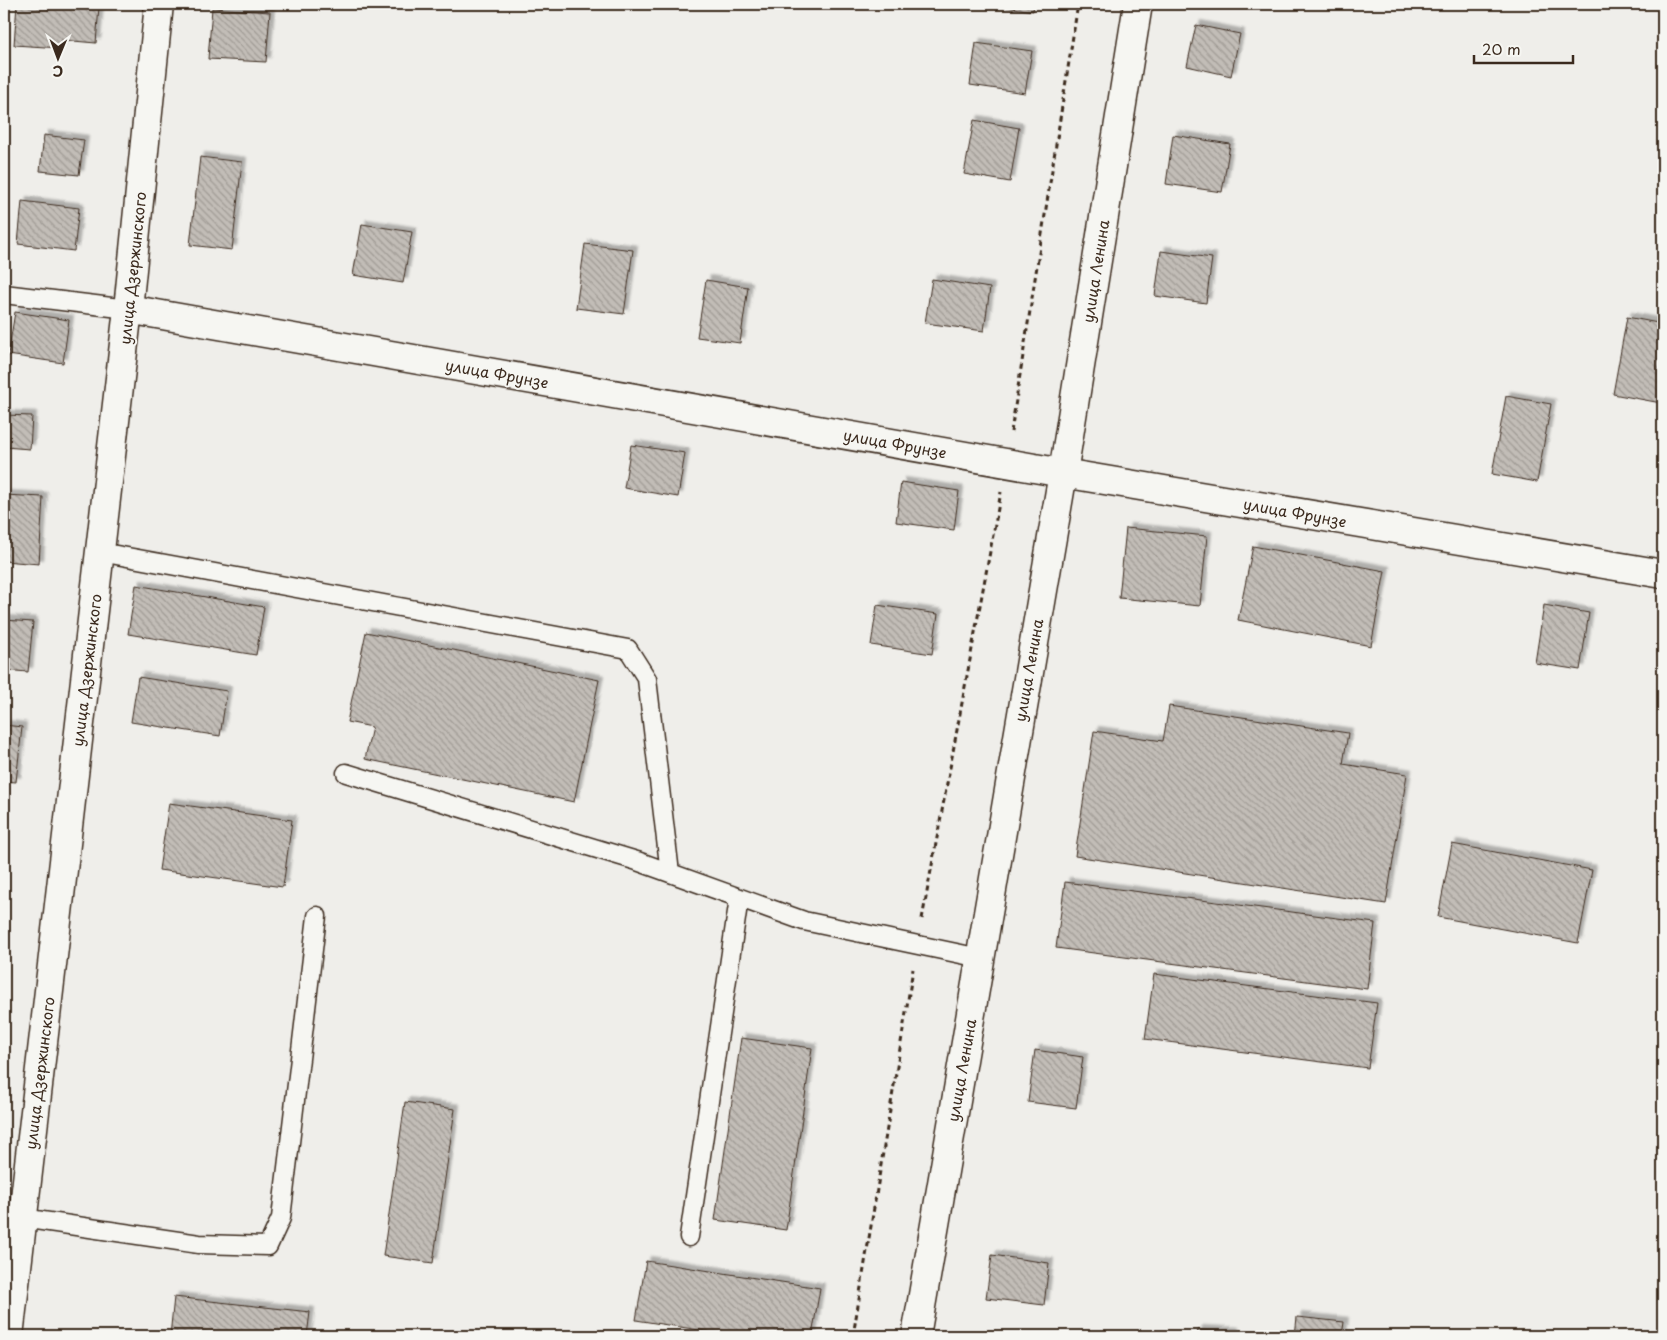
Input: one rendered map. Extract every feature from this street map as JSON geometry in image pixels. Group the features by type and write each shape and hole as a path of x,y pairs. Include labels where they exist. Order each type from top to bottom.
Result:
{"street":[{"name":"улица Дзержинского","path":"9,1336 128,309 159,4"},
{"name":"улица Ленина","path":"916,1336 1063,472 1138,4"},
{"name":"улица Фрунзе","path":"128,309 1006,463 1663,574"}],"lane":[{"path":"4,294 128,309"},
{"path":"100,552 628,649 647,679 670,873"},
{"path":"346,773 637,861 804,921 980,958"},
{"path":"689,1236 739,898"},
{"path":"22,1218 199,1244 268,1246 282,1218 318,916"}],"path":[{"path":"853,1336 917,944 1006,463 1078,4"}],"building":[{"path":"17,4 99,7 96,43 62,40 61,48 14,45"},
{"path":"986,4 1034,4 1033,11"},
{"path":"212,8 270,12 266,62 208,59"},
{"path":"1196,25 1240,34 1231,76 1187,66"},
{"path":"976,43 1032,51 1025,93 970,85"},
{"path":"974,120 1019,128 1010,182 964,174"},
{"path":"44,135 84,140 79,175 40,171"},
{"path":"1173,135 1230,144 1222,192 1166,184"},
{"path":"200,157 242,162 232,250 190,245"},
{"path":"22,201 79,208 74,251 18,244"},
{"path":"362,224 412,232 403,283 353,275"},
{"path":"585,244 633,250 624,314 576,308"},
{"path":"1161,251 1212,258 1206,303 1155,296"},
{"path":"932,279 990,288 984,331 925,323"},
{"path":"706,280 748,287 740,343 697,337"},
{"path":"15,312 69,320 63,363 8,355"},
{"path":"1627,317 1663,324 1663,390 1661,403 1613,394"},
{"path":"1506,396 1551,404 1537,482 1492,474"},
{"path":"4,415 32,416 30,449 4,447"},
{"path":"631,445 685,453 678,497 624,488"},
{"path":"901,482 959,491 954,530 896,522"},
{"path":"4,495 43,497 39,564 4,561"},
{"path":"1126,528 1207,536 1200,606 1119,598"},
{"path":"1253,546 1385,571 1371,646 1238,620"},
{"path":"136,585 264,607 256,655 128,634"},
{"path":"877,605 938,614 932,654 871,645"},
{"path":"1544,605 1589,613 1580,670 1535,663"},
{"path":"4,620 33,622 28,672 4,670"},
{"path":"366,632 599,680 574,802 365,759 372,727 347,722"},
{"path":"138,677 227,691 220,736 131,722"},
{"path":"1169,706 1348,733 1343,764 1407,774 1386,904 1075,856 1094,731 1163,741"},
{"path":"4,725 22,727 16,782 4,781"},
{"path":"169,803 292,820 283,887 159,870"},
{"path":"1452,844 1592,870 1578,943 1438,917"},
{"path":"1065,882 1375,923 1367,989 1056,948"},
{"path":"1154,974 1377,1003 1368,1068 1145,1039"},
{"path":"741,1038 812,1048 786,1230 715,1220"},
{"path":"1035,1050 1083,1057 1076,1108 1028,1102"},
{"path":"405,1102 455,1109 433,1263 383,1256"},
{"path":"992,1255 1049,1263 1044,1305 986,1298"},
{"path":"646,1261 820,1288 812,1336 737,1336 636,1320"},
{"path":"174,1297 310,1312 307,1336 170,1336"},
{"path":"1297,1317 1344,1322 1342,1336 1295,1336"},
{"path":"1198,1330 1234,1332 1234,1336 1197,1336"}]}
